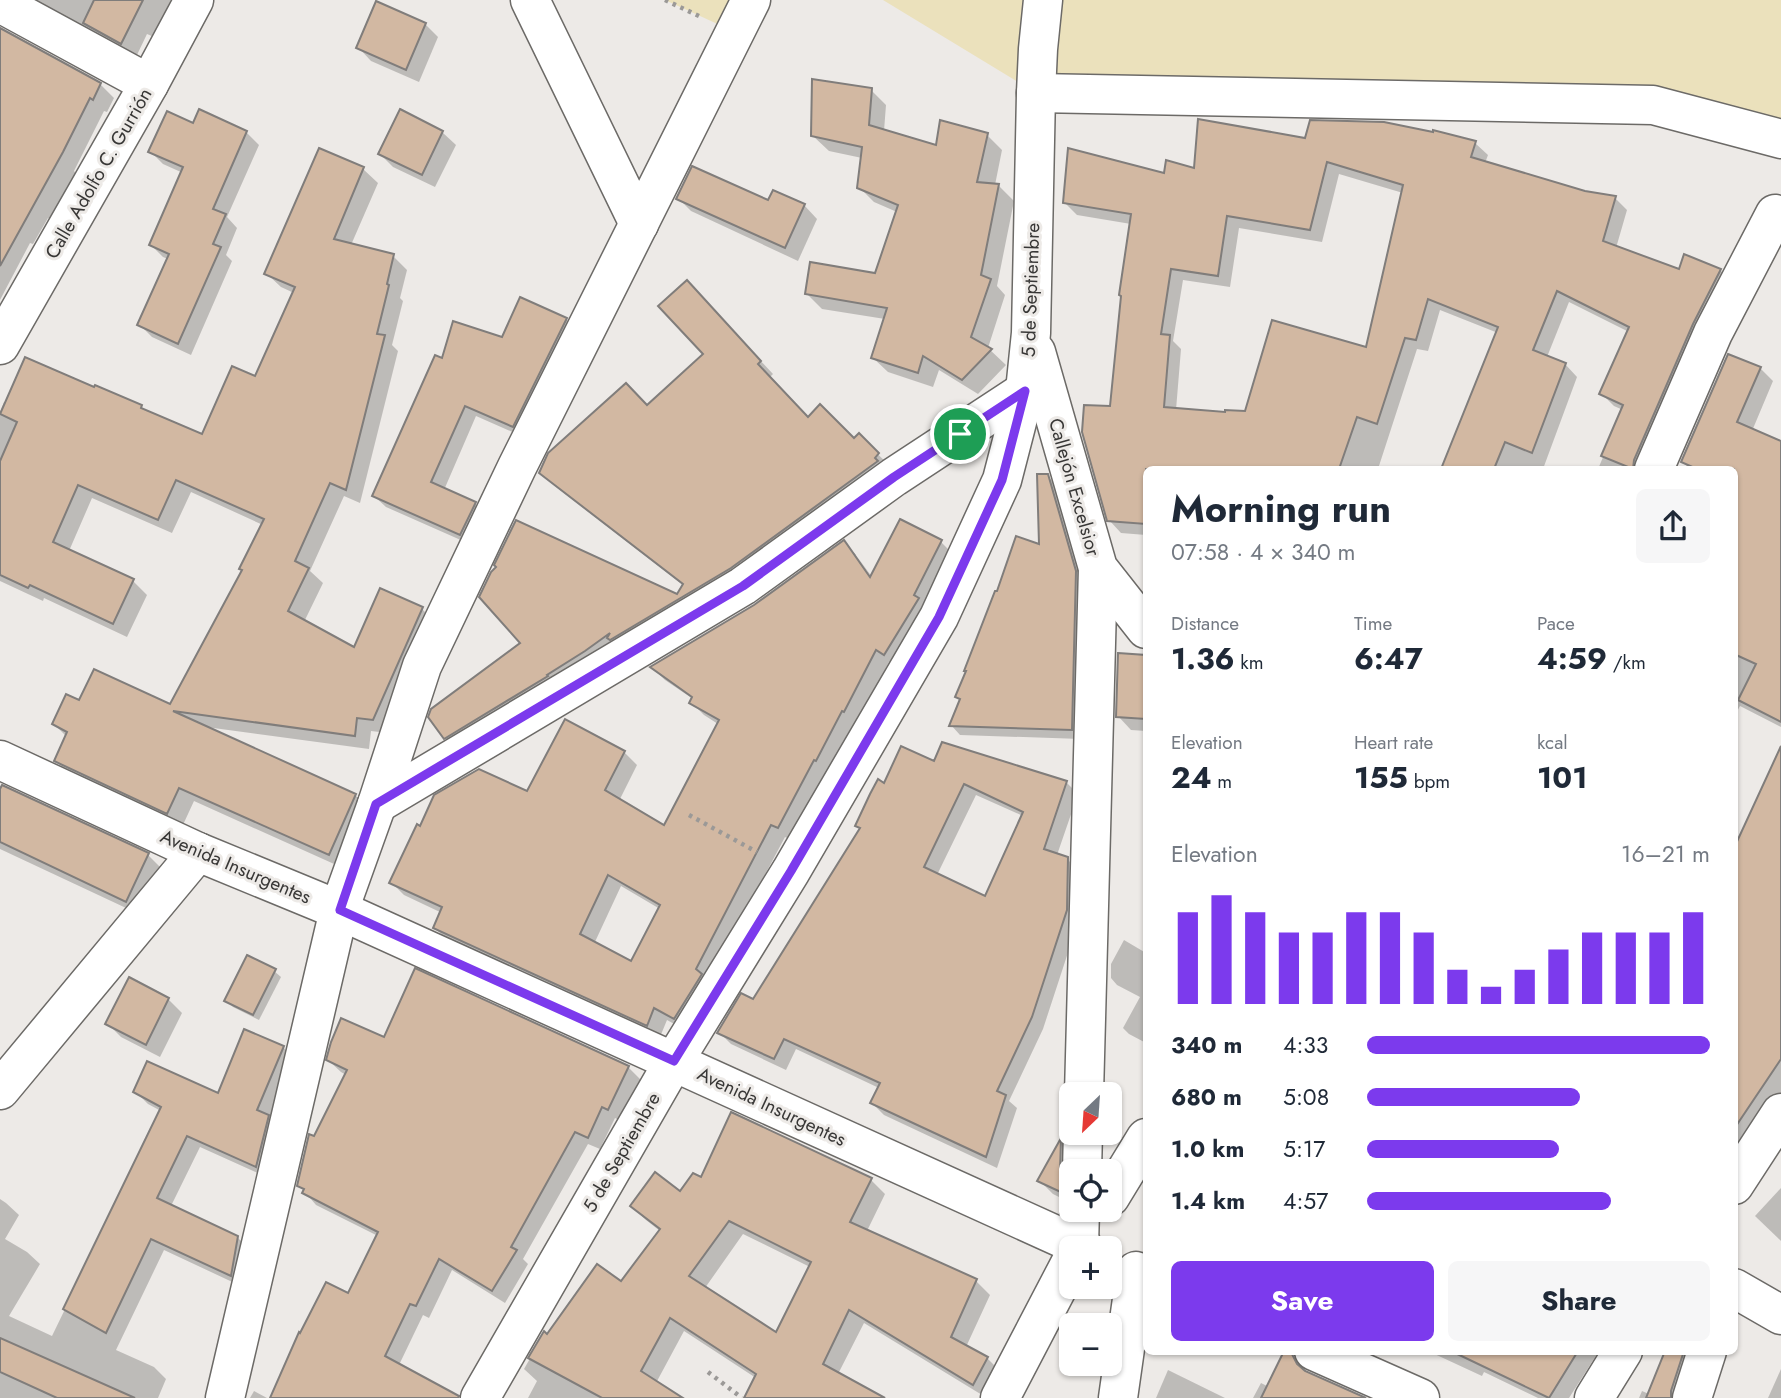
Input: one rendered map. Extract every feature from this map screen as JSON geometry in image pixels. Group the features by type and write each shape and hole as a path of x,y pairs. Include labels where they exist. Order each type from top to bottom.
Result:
{"street":[{"name":"Calle Adolfo C. Gurrión","path":"0,345 194,0"},
{"path":"530,0 639,224"},
{"path":"225,1398 340,910 422,666 517,467 751,0"},
{"name":"5 de Septiembre","path":"480,1398 674,1061 791,871 939,617 1002,480 1025,391 1031,332 1036,93 1043,0"},
{"path":"0,2 149,84"},
{"path":"1036,93 1653,105 1781,139"},
{"path":"1655,466 1707,345 1775,214"},
{"name":"Callejón Excelsior","path":"1031,332 1098,568 1143,625"},
{"path":"376,804 743,586 894,477 1025,391"},
{"path":"1084,1082 1098,568"},
{"name":"Avenida Insurgentes","path":"0,760 198,852 340,910 1062,1236"},
{"path":"0,1090 198,852"},
{"path":"1738,1177 1781,1113"},
{"path":"1122,1177 1143,1143"},
{"path":"1738,1290 1781,1315"},
{"path":"1000,1398 1066,1299"},
{"path":"1104,1299 1118,1398"},
{"path":"1323,1355 1420,1398"},
{"path":"1594,1398 1621,1355"},
{"path":"1692,1398 1706,1355"}],"path":[{"path":"689,815 791,871"},
{"path":"708,1371 742,1398"}],"sand":[{"path":"665,0 751,0 735,32"},
{"path":"883,0 1781,0 1781,139 1653,105 1036,93"}],"building":[{"path":"94,0 143,0 121,44 83,23"},
{"path":"376,1 426,23 406,70 356,48"},
{"path":"0,28 101,83 93,100 90,98 0,266"},
{"path":"812,79 872,88 869,125 936,145 940,120 988,133 977,182 999,184 981,275 991,279 971,337 992,349 962,380 923,356 918,373 871,358 887,308 805,294 810,262 875,273 898,205 857,188 862,147 811,136"},
{"path":"199,109 247,131 213,209 226,214 213,244 221,247 178,344 137,325 169,254 149,245 183,167 148,152 167,111 193,123"},
{"path":"400,109 443,131 422,175 378,154"},
{"path":"1198,119 1305,138 1310,120 1384,122 1433,130 1476,141 1471,157 1585,191 1616,196 1603,241 1679,269 1684,254 1721,269 1693,324 1633,466 1626,466 1601,456 1623,405 1599,394 1629,327 1557,291 1533,350 1566,363 1532,453 1505,442 1495,466 1442,466 1498,327 1428,299 1416,340 1405,338 1377,424 1357,417 1340,466 1143,466 1143,524 1107,521 1082,432 1084,405 1110,406 1119,295 1131,214 1063,203 1068,148 1164,173 1166,160 1194,168","holes":["1327,162 1403,185 1366,347 1272,320 1245,411 1164,407 1170,335 1161,334 1171,269 1218,276 1227,216 1310,230"]},
{"path":"319,148 364,167 334,239 394,254 377,334 385,335 346,490 330,483 295,561 309,568 288,611 354,647 380,588 423,607 373,720 357,718 355,736 173,711 356,794 329,855 179,788 167,814 54,761 67,732 52,724 66,694 79,700 94,669 170,704 242,570 239,569 264,519 176,480 158,520 78,485 53,542 134,579 113,624 30,585 28,588 0,575 0,461 17,422 0,414 25,357 142,405 141,408 202,434 232,366 255,376 295,287 264,274"},
{"path":"692,166 768,200 773,190 805,204 785,248 676,199"},
{"path":"687,280 761,361 758,364 808,417 820,404 854,438 859,433 879,453 875,458 878,461 731,568 610,640 607,638 610,633 548,676 444,739 428,717 431,709 520,643 479,597 496,567 494,565 516,520 677,594 683,584 539,473 548,453 626,383 647,405 703,354 658,306"},
{"path":"520,297 567,318 513,427 465,406 431,482 476,502 460,535 372,496 435,355 442,358 453,321 502,337"},
{"path":"1728,354 1761,367 1737,422 1781,441 1781,722 1738,700 1756,664 1738,656 1738,466 1690,466 1681,462"},
{"path":"1037,474 1048,474 1076,571 1072,730 949,726 960,699 955,697 964,671 1016,536 1039,544"},
{"path":"900,519 942,540 914,595 919,598 884,655 876,650 778,828 771,825 696,969 702,974 674,1019 654,1008 647,1026 433,928 442,907 389,883 434,795 479,769 527,791 565,719 625,751 605,790 664,825 719,720 689,703 692,697 650,667 754,605 844,540 870,577","holes":["608,875 660,905 631,961 580,934"]},
{"path":"1118,653 1143,655 1143,719 1116,717"},
{"path":"942,742 1067,781 1044,849 1068,857 1067,910 1032,1017 997,1091 1006,1095 986,1157 870,1103 880,1083 784,1039 774,1059 717,1033 741,993 753,999 860,828 855,826 870,794 878,779 884,783 901,746 934,761","holes":["964,784 1023,812 985,896 924,867"]},
{"path":"1781,746 1781,1059 1738,1123 1738,839"},
{"path":"2,785 149,853 126,902 0,842"},
{"path":"247,955 276,969 253,1015 224,1001"},
{"path":"415,968 629,1066 608,1110 602,1107 588,1138 575,1132 511,1247 517,1250 492,1291 439,1259 416,1306 410,1304 385,1356 459,1396 458,1398 270,1398 299,1332 326,1282 348,1293 378,1232 302,1193 304,1189 297,1186 309,1134 314,1136 347,1070 326,1060 331,1042 341,1018 384,1037"},
{"path":"129,977 169,998 146,1045 105,1024"},
{"path":"244,1029 284,1046 257,1110 269,1115 256,1167 187,1136 157,1198 238,1236 231,1276 151,1239 106,1333 63,1309 161,1107 133,1092 147,1061 218,1093"},
{"path":"731,1112 872,1178 850,1222 977,1279 951,1337 988,1357 973,1385 849,1310 823,1364 885,1398 744,1398 756,1374 670,1318 641,1371 683,1398 602,1398 528,1358 544,1331 547,1334 597,1264 621,1281 660,1229 630,1206 655,1172 680,1191 693,1173 701,1177","holes":["729,1221 811,1262 776,1332 689,1276"]},
{"path":"1059,1142 1059,1191 1037,1181"},
{"path":"0,1338 135,1398 57,1398 0,1372"},
{"path":"1282,1355 1292,1355 1305,1371 1366,1398 1261,1398"},
{"path":"1459,1355 1576,1355 1549,1398"},
{"path":"1663,1355 1683,1355 1671,1398 1646,1398"}],"route":[{"path":"1025,391 1002,480 939,617 791,871 674,1061 340,910 376,804 743,586 894,477 960,434 1025,391"}]}
